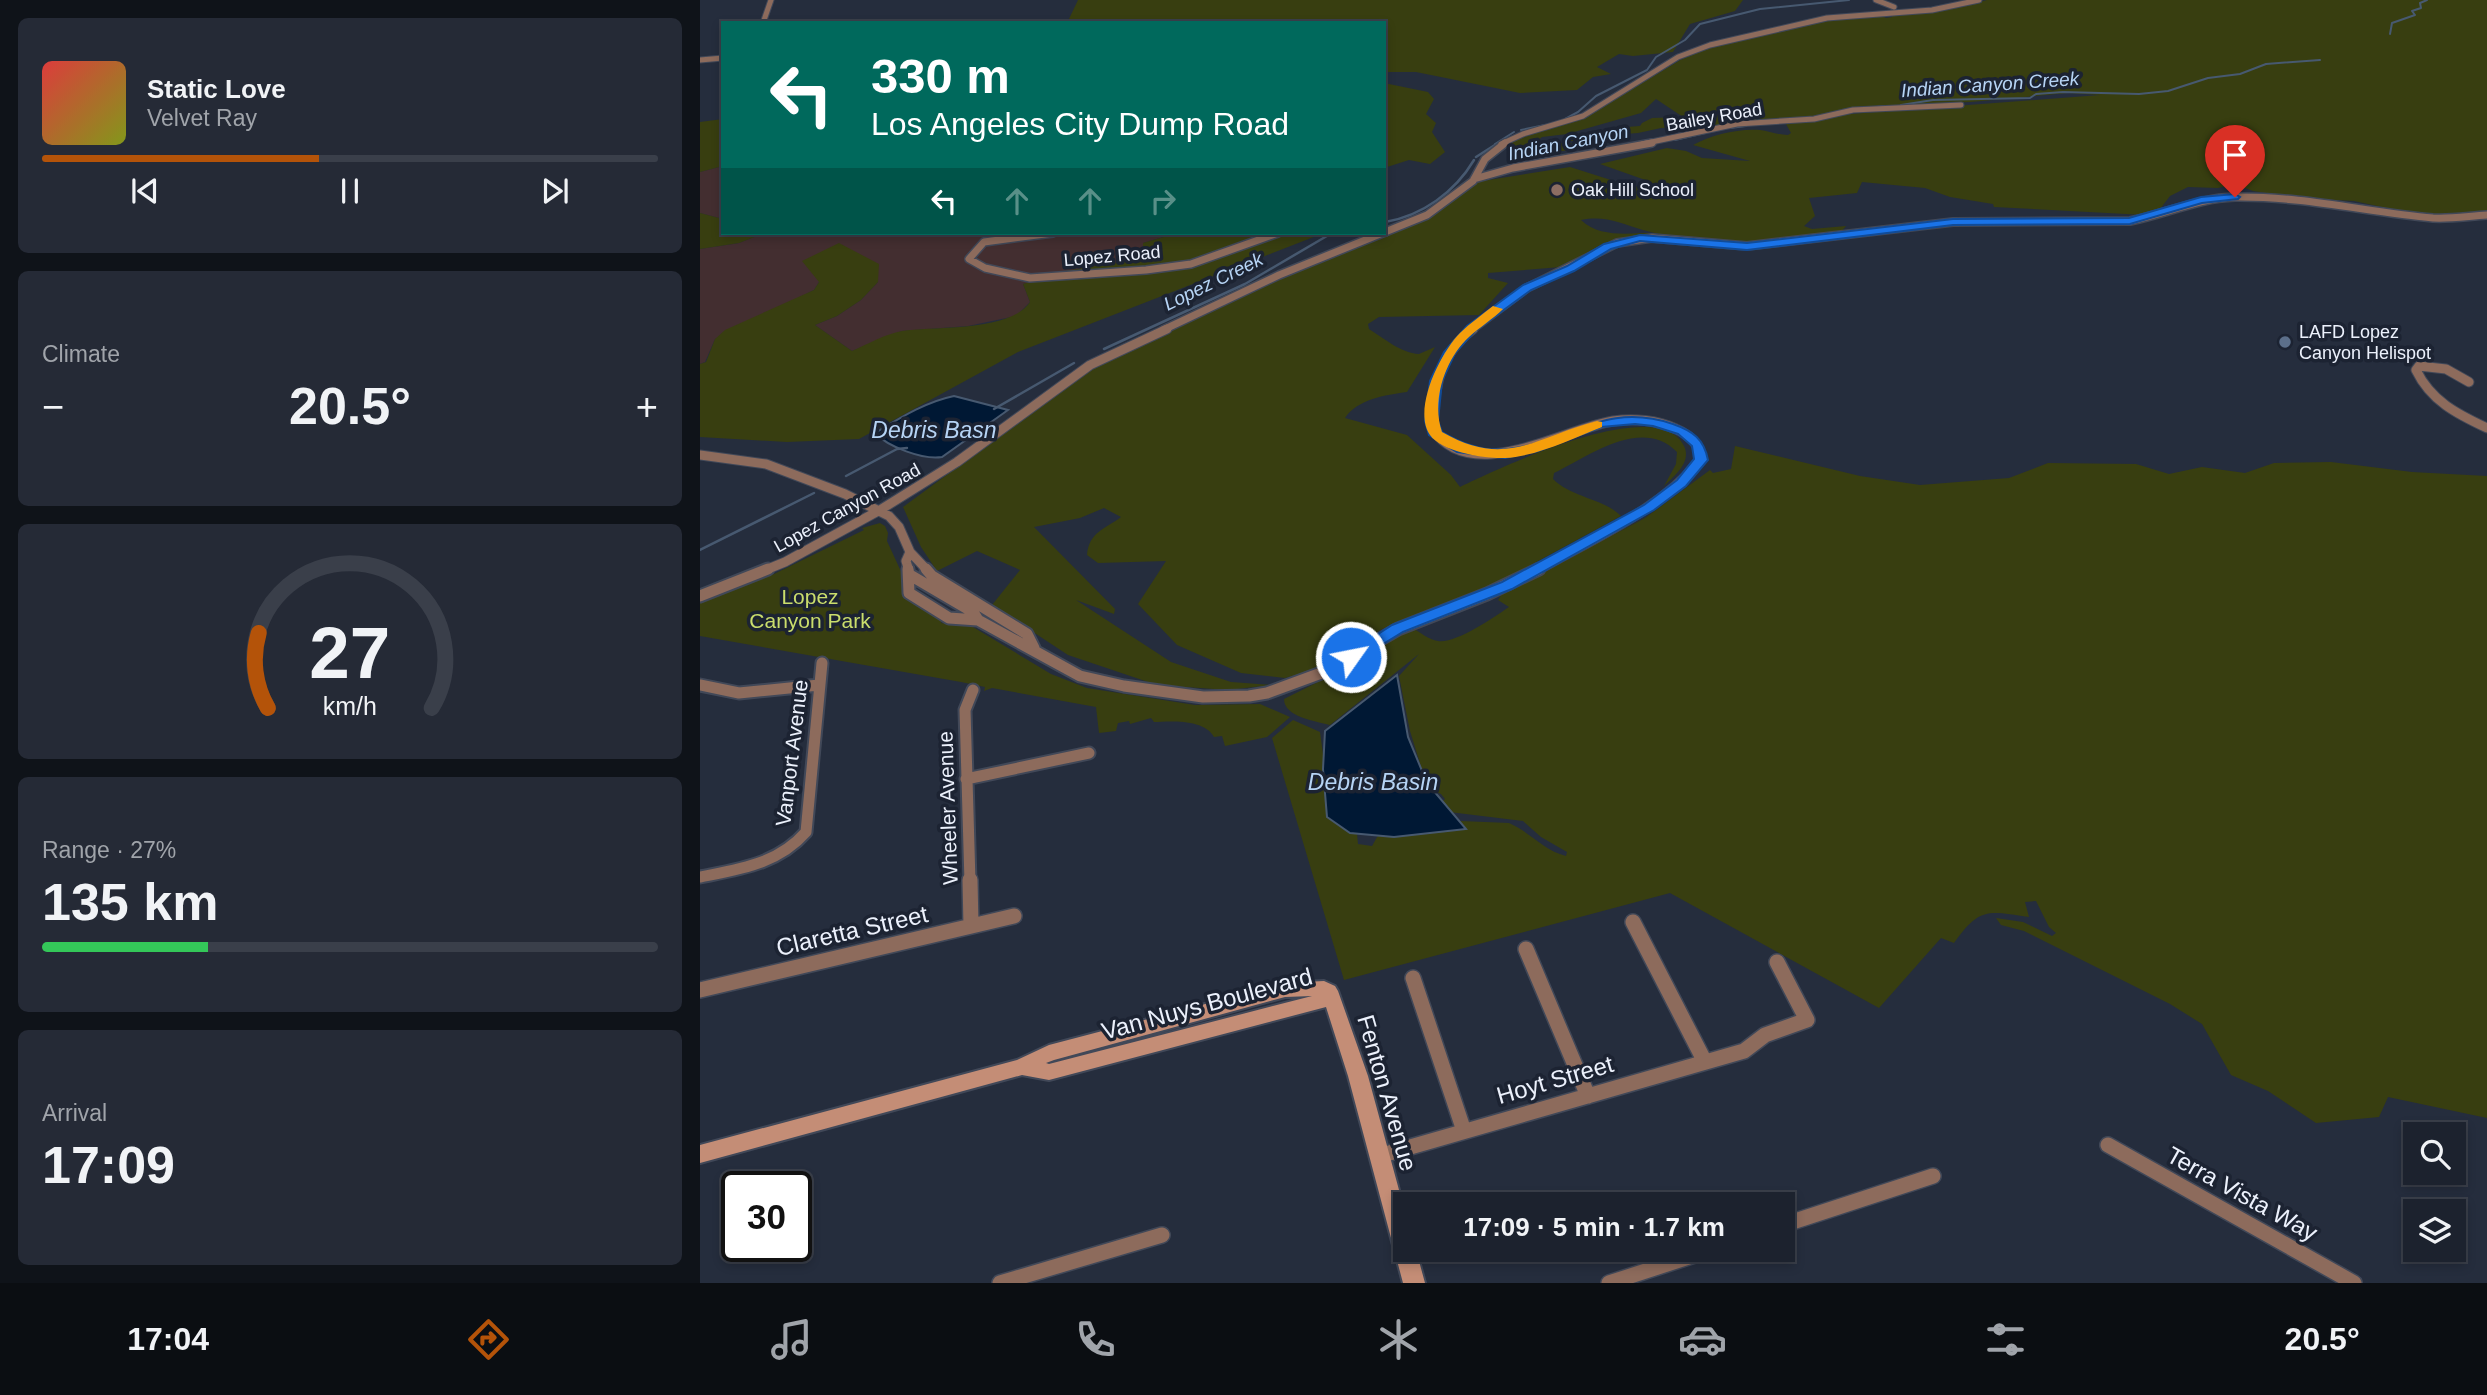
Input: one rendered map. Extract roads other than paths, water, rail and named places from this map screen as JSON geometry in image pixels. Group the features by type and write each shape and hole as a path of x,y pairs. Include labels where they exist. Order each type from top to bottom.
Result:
{"street":[{"path":"764,21 771,0"},
{"path":"1876,0 1895,10 1909,5"},
{"name":"Lopez Canyon Road","path":"1386,231 1427,215 1474,179 1485,159 1502,144 1523,134 1583,116 1673,60 1691,52 1819,19 1895,10 1952,7 1979,0"},
{"path":"1869,6 1885,4"},
{"path":"700,60 721,58"},
{"name":"Bailey Road","path":"1474,179 1514,168 1683,137 1737,124 1814,119 1853,110 1961,105"},
{"path":"910,552 906,561 910,575 907,585 909,593 940,614 956,619 978,620 1017,643 1034,648 1064,669 1105,683 1203,697 1238,698 1267,693 1324,671 1398,629 1507,585 1665,496 1688,477 1701,460 1698,445 1671,426 1635,420 1614,421 1533,449 1489,454 1451,445 1436,435 1432,428 1436,381 1450,352 1463,336 1527,288 1617,243 1652,238 1747,246 1945,223 2130,221 2201,200 2235,197 2326,202 2435,218 2487,215"},
{"name":"Lopez Road","path":"1038,235 984,242 971,256 972,262 1009,275 1046,278 1191,264 1272,235"},
{"name":"Lopez Canyon Road","path":"700,596 785,562 880,510 957,462 1090,365 1279,275 1375,235"},
{"path":"2469,382 2440,366 2419,366 2416,370 2422,386 2431,397 2487,428"},
{"path":"700,455 739,459 786,470 880,510 896,523 910,552 918,557 932,576 1027,634 1034,648"},
{"path":"910,575 973,611 978,620"},
{"name":"Vanport Avenue","path":"700,877 764,863 796,846 806,832 822,663"},
{"path":"700,685 739,693 820,685"},
{"name":"Wheeler Avenue","path":"971,926 965,710 973,690"},
{"path":"966,779 1089,753"},
{"name":"Claretta Street","path":"700,990 1014,916"},
{"path":"1633,922 1705,1062"},
{"path":"1526,949 1588,1096"},
{"name":"Hoyt Street","path":"1379,1156 1745,1051 1765,1035 1807,1020 1777,962"},
{"path":"1413,978 1464,1131"},
{"name":"Van Nuys Boulevard","path":"700,1154 1022,1067 1049,1053 1296,988 1324,988 1329,990 1332,998 1049,1072 1022,1067"},
{"name":"Fenton Avenue","path":"1332,998 1358,1076 1414,1283"},
{"path":"1136,1030 1138,1049"},
{"name":"Terra Vista Way","path":"2108,1145 2354,1283"},
{"path":"1795,1222 1933,1176"},
{"path":"1000,1283 1162,1235"},
{"path":"1609,1283 1673,1262"}],"water":[{"name":"Debris Basn","path":"954,396 1008,410 942,457 906,451 888,443 875,433 923,406"},
{"name":"Debris Basin","path":"1397,675 1408,737 1427,783 1466,829 1394,837 1350,833 1327,817 1323,769 1325,731"}],"waterway":[{"name":"Lopez Creek","path":"1565,119 1578,112 1596,96 1647,70 1656,57 1685,40 1700,24 1760,9 1849,0"},
{"name":"Indian Canyon Creek","path":"2390,34 2392,23 2415,15 2412,11 2421,8 2420,3 2427,0"},
{"name":"Indian Canyon Creek","path":"1901,105 1933,100 2030,98 2036,94 2063,92 2139,94 2168,91 2208,78 2240,74 2266,64 2320,60"},
{"name":"Indian Canyon Creek","path":"1843,110 1887,106"},
{"name":"Lopez Creek","path":"1521,130 1545,125"},
{"name":"Indian Canyon Creek","path":"1730,128 1746,126"},
{"name":"Lopez Creek","path":"1495,144 1514,132"},
{"name":"Indian Canyon Creek","path":"1675,140 1705,133"},
{"name":"Lopez Creek","path":"1476,157 1498,143"},
{"name":"Lopez Creek","path":"1386,222 1412,214 1436,201 1457,182 1474,160"},
{"name":"Lopez Creek","path":"1104,349 1245,284 1329,235"},
{"name":"Lopez Creek","path":"994,409 1074,363"},
{"name":"Lopez Creek","path":"846,476 897,449 907,448"},
{"name":"Lopez Creek","path":"700,550 814,493"}],"place":[{"name":"Oak Hill School","path":"1557,190"},
{"name":"LAFD Lopez Canyon Helispot","path":"2285,342"}],"water label":[{"name":"Indian Canyon","path":"1568,142"}],"park label":[{"name":"Lopez Canyon Park","path":"810,609"}]}
